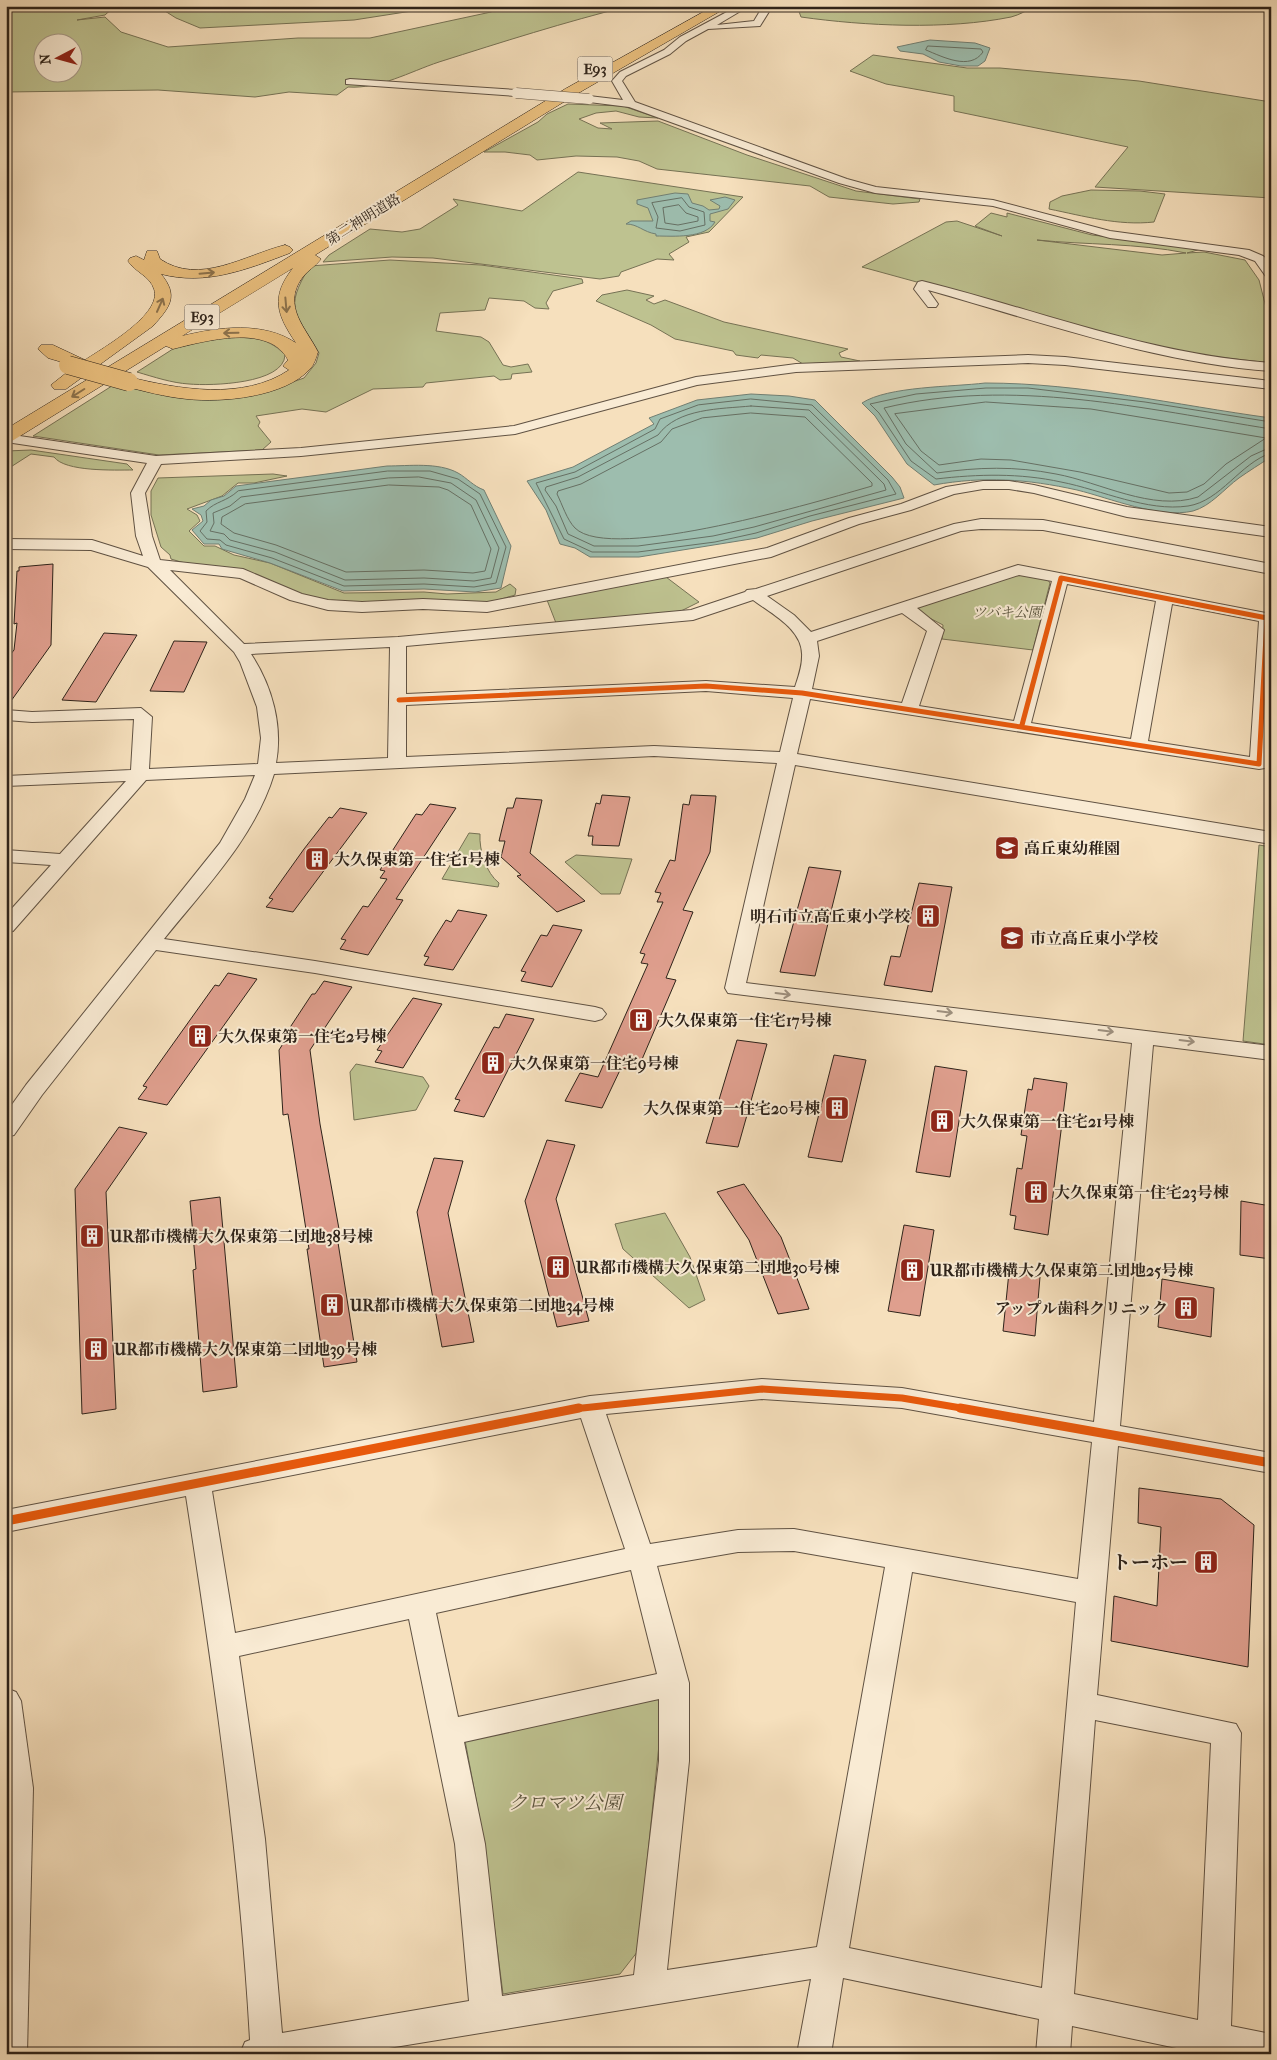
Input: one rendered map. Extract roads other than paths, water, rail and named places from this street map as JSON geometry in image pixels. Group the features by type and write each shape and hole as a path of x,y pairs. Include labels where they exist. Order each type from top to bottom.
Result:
{"highway":[{"name":"第二神明道路","path":"8,432 130,375 386,203 484,134 668,26 708,6"},
{"name":"E93","path":"386,203 652,44 723,6"},
{"name":"第二神明道路","path":"8,432 41,400 306,243 386,203"},
{"path":"130,375 189,394 213,394 270,386 300,372 309,360 309,352 286,312 285,297 289,285 306,263 386,203"},
{"path":"152,254 152,261 158,268 186,274 203,273 236,268 306,243"},
{"path":"41,400 70,376 142,327 160,308 163,299 160,285 150,271 136,262"},
{"path":"44,353 73,363 130,375 192,388 224,389 269,380 282,374 297,360 293,349 284,342 248,333 220,334 172,344 130,375"}],"street":[{"path":"631,104 617,81 623,74 667,52 683,38 745,6"},
{"path":"700,30 757,24 762,20 766,8 772,6"},
{"path":"350,82 516,93 631,104 875,190 993,203 1110,234 1240,251 1257,258 1267,266 1271,275"},
{"path":"932,304 920,289 922,285 1164,352 1227,364 1271,367"},
{"path":"8,432 156,460 263,455 515,430 696,381 796,368 1028,359 1113,366 1271,385"},
{"path":"6,1130 34,1090 228,844 250,806 266,769 269,732 264,695 249,661 154,564 144,536 138,493 156,460"},
{"path":"6,544 92,545 154,564 243,574 296,597 328,605 362,608 423,604 486,607 771,552 854,520 906,507 951,490 983,485 1009,485 1034,489 1127,512 1271,532"},
{"path":"240,650 398,642 693,615 753,593 959,527 981,524 1043,525 1271,569"},
{"path":"399,700 706,686 802,693 1022,725 1259,764 1266,705 1267,618 1018,570 808,638"},
{"path":"1022,725 1061,578"},
{"path":"753,593 788,618 808,638 811,656 735,988 1144,1036 1271,1053"},
{"path":"1139,744 1165,598"},
{"path":"905,607 936,630 909,708"},
{"path":"397,763 398,642"},
{"path":"6,715 32,717 134,712 143,717 140,776 6,927"},
{"path":"6,781 654,751 787,758 1271,838"},
{"path":"6,856 64,860"},
{"path":"150,943 325,969 594,1014"},
{"path":"1053,2054 1091,1593 1144,1036"},
{"path":"6,1521 590,1406 762,1389 902,1398 1271,1463"},
{"path":"590,1406 641,1557 674,1683 674,1761 649,1989"},
{"path":"197,1484 224,1647 259,1914 264,2053 487,2014 832,1960 1271,2051"},
{"path":"224,1647 641,1557 738,1541 794,1540 1091,1593"},
{"path":"814,2054 832,1960 900,1559"},
{"path":"420,1604 470,1844 487,2014"},
{"path":"448,1732 674,1683"},
{"path":"6,1701 18,1788 10,2054"},
{"path":"1083,1705 1226,1732 1214,2040"}],"water":[{"path":"930,40 975,43 990,48 985,61 978,66 961,66 939,62 923,54 900,51 897,47"},
{"path":"675,193 688,194 692,203 709,210 719,209 720,206 710,200 725,197 735,200 728,209 710,214 710,221 715,222 704,231 696,234 656,236 656,234 634,225 626,224 631,221 653,221 648,208 637,204 637,200"},
{"path":"985,383 1021,384 1093,391 1271,418 1271,457 1239,478 1200,509 1180,513 1150,510 1077,490 1041,483 1006,480 970,480 934,485 907,464 875,416 862,403 873,397 904,390"},
{"path":"751,394 789,396 815,400 892,477 900,487 904,498 812,521 757,538 639,557 590,557 575,548 560,544 546,510 527,481 573,467 654,424 649,418 697,400"},
{"path":"423,465 442,467 458,473 484,490 511,546 501,588 475,592 424,589 343,591 270,563 222,549 219,544 204,544 192,530 203,521 201,515 192,509 204,506 211,500 224,496 236,486 387,466"}],"place":[{"name":"高丘東幼稚園","path":"1007,848"},
{"name":"大久保東第一住宅1号棟","path":"317,859"},
{"name":"明石市立高丘東小学校","path":"928,916"},
{"name":"市立高丘東小学校","path":"1012,938"},
{"name":"大久保東第一住宅17号棟","path":"641,1020"},
{"name":"大久保東第一住宅2号棟","path":"200,1036"},
{"name":"大久保東第一住宅9号棟","path":"493,1063"},
{"name":"大久保東第一住宅20号棟","path":"837,1108"},
{"name":"大久保東第一住宅21号棟","path":"942,1121"},
{"name":"大久保東第一住宅23号棟","path":"1036,1192"},
{"name":"UR都市機構大久保東第二団地38号棟","path":"92,1236"},
{"name":"UR都市機構大久保東第二団地30号棟","path":"558,1267"},
{"name":"UR都市機構大久保東第二団地25号棟","path":"912,1270"},
{"name":"UR都市機構大久保東第二団地34号棟","path":"332,1305"},
{"name":"アップル歯科クリニック","path":"1186,1308"},
{"name":"UR都市機構大久保東第二団地39号棟","path":"96,1349"},
{"name":"トーホー","path":"1206,1562"}],"park label":[{"name":"ツバキ公園","path":"1007,612"},
{"name":"クロマツ公園","path":"565,1802"}]}
